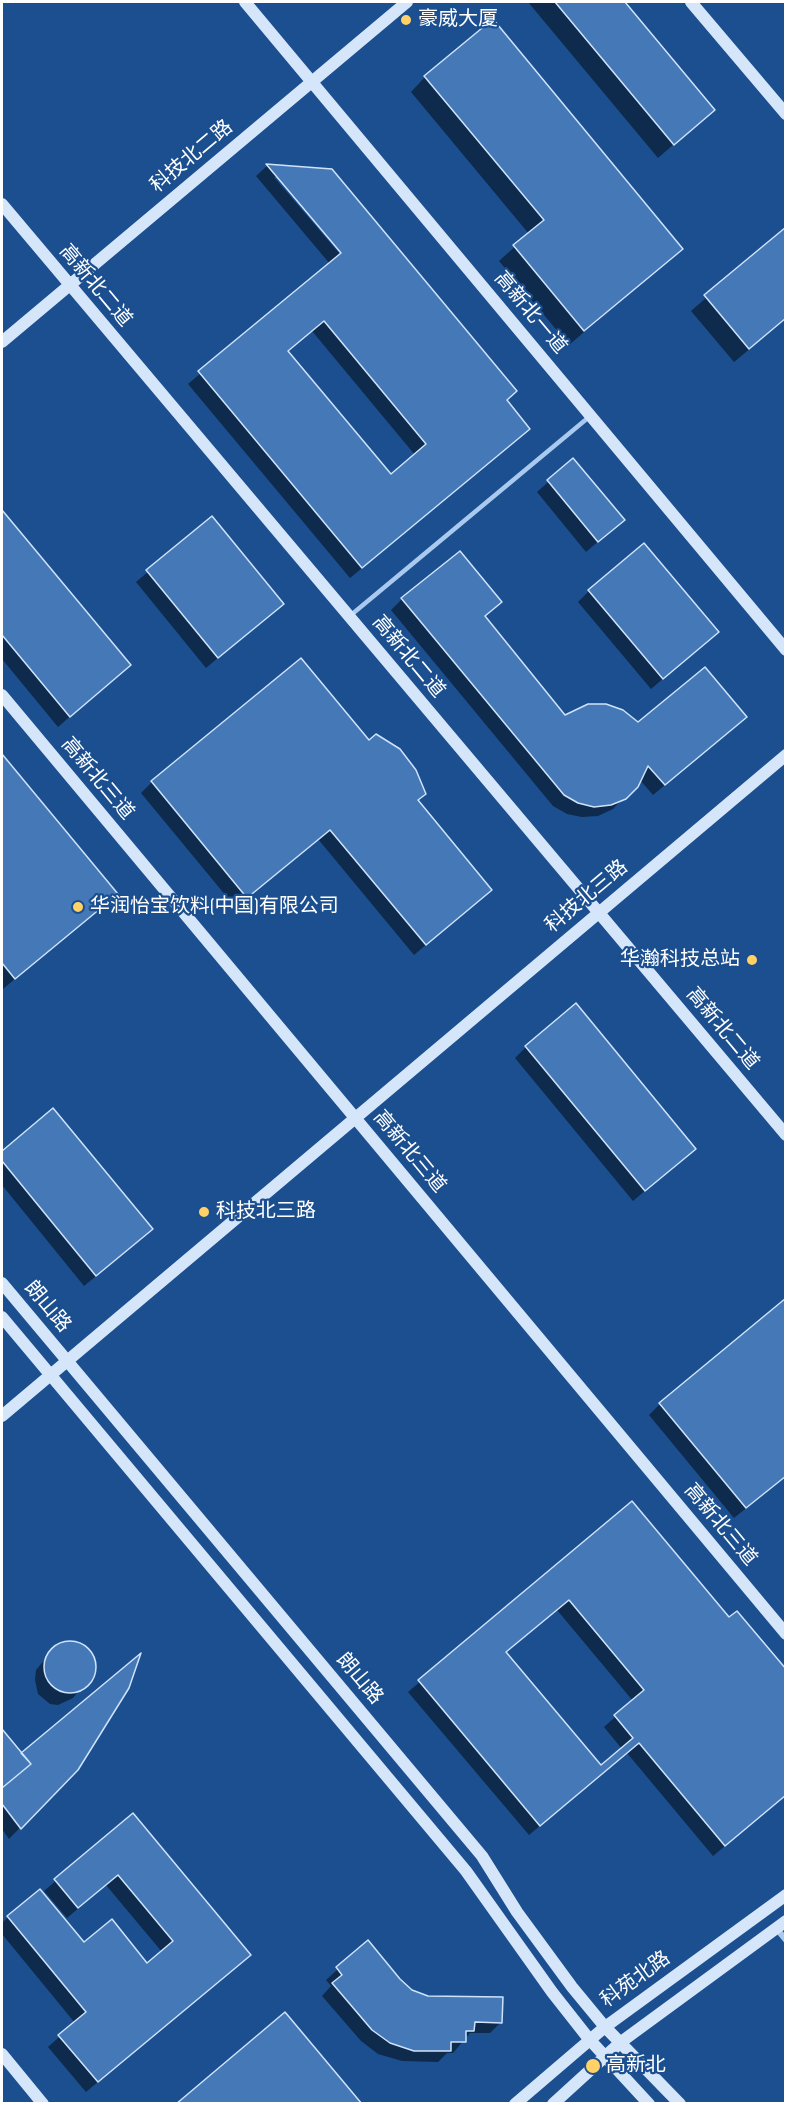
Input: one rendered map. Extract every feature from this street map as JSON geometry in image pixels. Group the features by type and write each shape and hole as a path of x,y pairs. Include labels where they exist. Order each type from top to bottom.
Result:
{"street":[{"name":"高新北一道","path":"245,2 786,650"},
{"name":"科技北二路","path":"2,342 407,2"},
{"path":"691,2 786,114"},
{"name":"高新北二道","path":"2,204 786,1135"},
{"name":"高新北三道","path":"2,694 786,1634"},
{"name":"科技北三路","path":"2,1416 786,755"},
{"name":"朗山路","path":"2,1283 482,1856 517,1912 605,2026 680,2103"},
{"name":"朗山路","path":"2,1317 466,1871 552,1992 589,2039 649,2103"},
{"name":"科苑北路","path":"515,2103 605,2026 786,1895"},
{"path":"781,1924 786,1940"},
{"name":"科苑北路","path":"553,2103 621,2042 781,1924"},
{"path":"2,2054 42,2103"}],"lane":[{"path":"349,617 590,416"}],"building":[{"path":"555,2 625,2 715,110 674,145"},
{"path":"493,19 683,249 584,331 513,245 544,220 424,76"},
{"path":"266,164 332,169 517,391 507,400 530,429 362,568 198,371 341,253","holes":["324,321 426,444 391,474 288,351"]},
{"path":"786,227 786,318 749,349 704,295"},
{"path":"573,458 625,520 598,542 547,480"},
{"path":"2,510 131,665 70,717 2,635"},
{"path":"212,516 284,604 218,658 146,570"},
{"path":"644,543 719,632 663,679 588,590"},
{"path":"460,551 502,602 485,616 565,715 588,704 606,704 623,710 638,722 705,667 747,717 665,785 648,766 638,787 626,799 611,805 594,807 578,803 564,795 401,598"},
{"path":"301,658 369,740 376,734 400,749 416,770 426,794 418,800 492,890 426,945 330,830 247,898 151,781"},
{"path":"2,754 118,894 15,979 2,963"},
{"path":"576,1003 696,1149 645,1191 525,1046"},
{"path":"53,1108 153,1229 96,1276 2,1161 2,1151"},
{"path":"786,1298 786,1476 746,1508 659,1403"},
{"path":"632,1501 729,1617 737,1611 786,1669 786,1795 725,1846 639,1743 540,1826 418,1680","holes":["569,1600 644,1690 614,1715 633,1738 601,1765 506,1652"]},
{"path":"70,1641 84,1645 92,1653 96,1667 92,1681 84,1689 70,1693 56,1689 48,1681 44,1667 48,1653 56,1645"},
{"path":"141,1653 129,1688 78,1770 21,1829 2,1804 2,1788 31,1764 21,1753"},
{"path":"2,1729 31,1764 2,1788"},
{"path":"133,1813 251,1955 98,2082 58,2035 86,2012 7,1916 40,1889 84,1942 112,1919 147,1963 173,1941 118,1875 78,1908 54,1879"},
{"path":"368,1940 412,1990 428,1996 503,1997 502,2023 475,2022 474,2031 466,2031 466,2042 451,2042 451,2051 414,2051 390,2043 372,2030 332,1983 342,1975 336,1967"},
{"path":"285,2012 362,2104 176,2104"}],"place":[{"name":"豪威大厦","path":"406,20"},
{"name":"华润怡宝饮料(中国)有限公司","path":"78,907"},
{"name":"华瀚科技总站","path":"752,960"},
{"name":"科技北三路","path":"204,1212"},
{"name":"高新北","path":"593,2066"}]}
